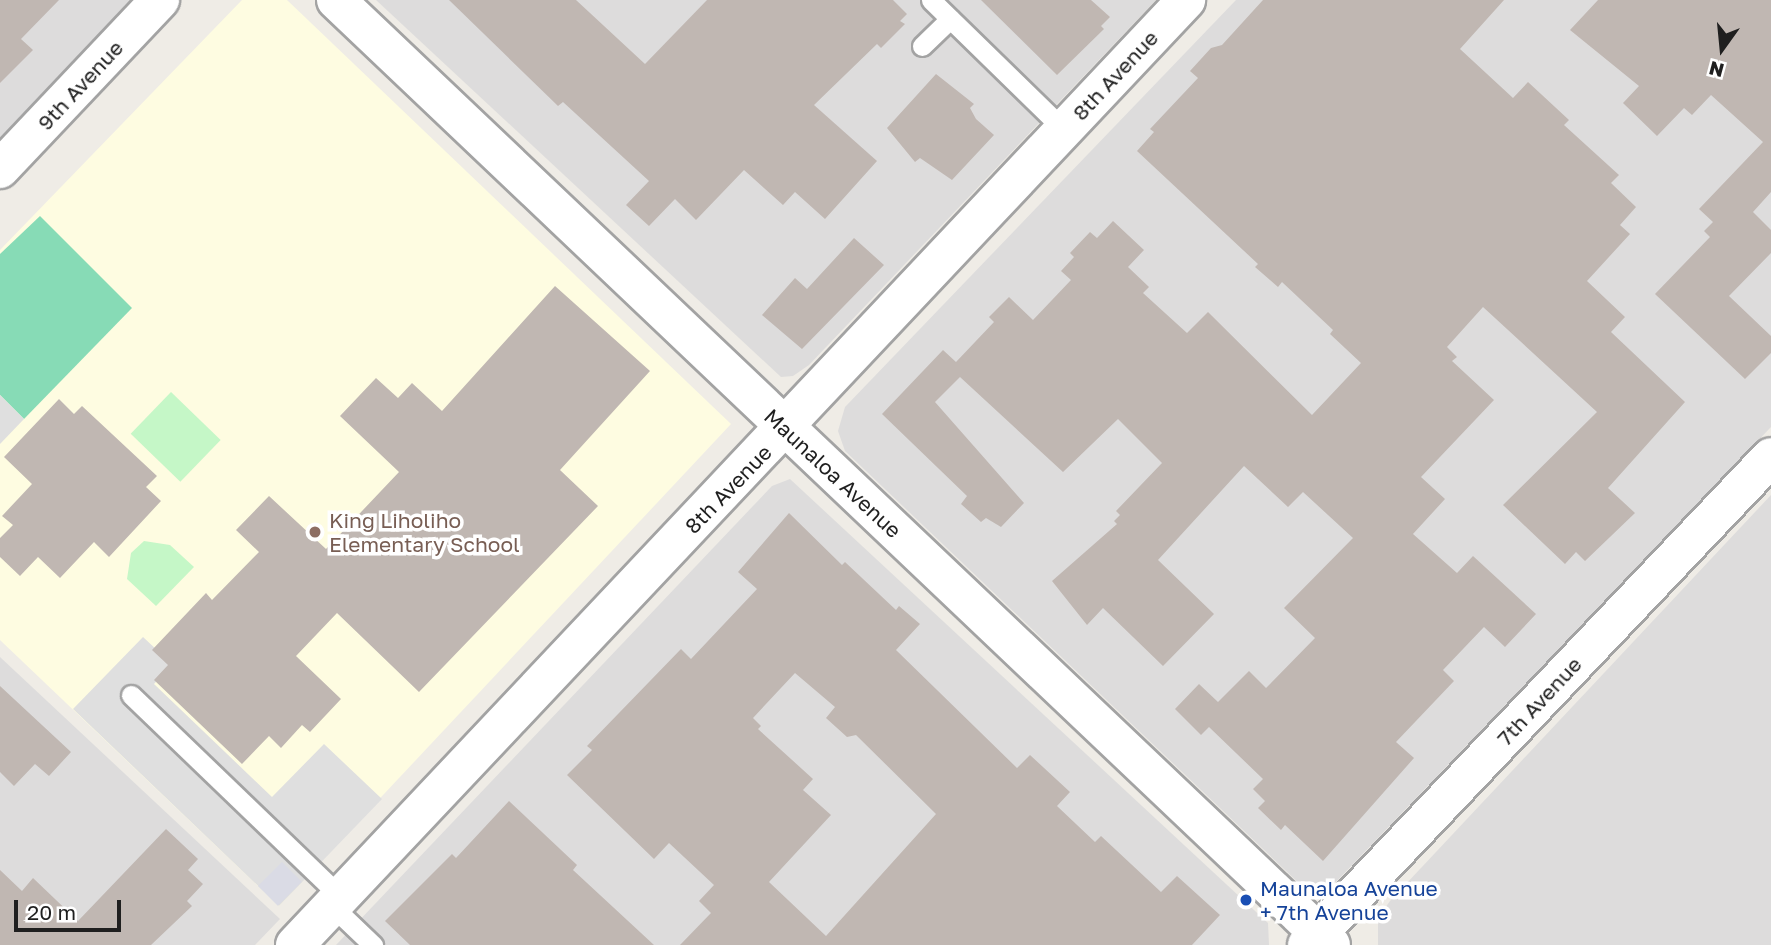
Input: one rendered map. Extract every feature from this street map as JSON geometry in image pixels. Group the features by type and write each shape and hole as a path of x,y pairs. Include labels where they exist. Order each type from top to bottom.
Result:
{"street":[{"name":"9th Avenue","path":"0,169 160,0"},
{"name":"Maunaloa Avenue","path":"336,0 1319,941"},
{"name":"8th Avenue","path":"295,945 1186,0"},
{"name":"7th Avenue","path":"1319,941 1771,457"}],"lane":[{"path":"931,0 1064,130"},
{"path":"922,46 950,19"},
{"path":"131,695 337,902 373,945"}],"shaded area":[{"path":"0,0 149,0 0,157"},
{"name":"King Liholiho Elementary School","path":"242,0 287,0 731,424 279,906 0,640 0,250"},
{"path":"376,0 1156,0 809,365 793,376 781,377"},
{"path":"1236,0 1771,0 1771,427 1336,882 1316,890 1304,888 845,451 838,431 845,407"},
{"path":"0,395 24,419 0,444"},
{"path":"790,479 1268,923 1269,945 336,945 772,486"},
{"path":"1771,495 1771,945 1378,945 1378,918 1390,901"},
{"path":"143,637 172,664 154,684 272,797 324,744 382,799 279,906 73,709"},
{"path":"0,657 280,919 255,945 0,945"},
{"path":"282,862 302,882 278,906 258,886"}],"green space":[{"path":"40,216 132,308 24,419 0,395 0,254"},
{"path":"171,392 221,440 180,482 131,434"},
{"path":"144,541 170,545 194,567 156,606 127,579 131,553"}],"building":[{"path":"0,0 59,0 21,39 33,50 0,83"},
{"path":"449,0 576,0 645,64 707,0 893,0 907,14 900,21 905,24 881,48 877,44 814,105 877,161 825,219 795,192 783,205 744,170 696,220 675,199 649,226 626,205 649,181 563,102 558,106"},
{"path":"981,0 1091,0 1110,17 1101,26 1104,29 1057,75"},
{"path":"1263,0 1504,0 1460,49 1513,98 1528,82 1569,120 1564,125 1619,175 1611,183 1636,207 1620,225 1630,234 1587,281 1625,317 1611,332 1685,402 1608,488 1635,513 1585,561 1576,552 1565,564 1503,505 1597,412 1483,307 1447,347 1457,357 1452,361 1494,400 1421,477 1445,499 1413,534 1457,573 1473,556 1536,614 1505,647 1484,627 1443,670 1454,681 1396,742 1414,758 1323,861 1285,825 1281,830 1258,808 1265,801 1253,789 1263,779 1209,727 1201,735 1175,709 1199,684 1218,702 1249,671 1266,688 1315,638 1284,608 1353,538 1303,492 1288,507 1244,466 1158,560 1214,614 1163,666 1103,608 1087,625 1052,581 1117,524 1114,521 1120,515 1116,511 1162,463 1118,419 1063,472 960,377 935,402 1024,503 1001,527 986,518 981,522 961,504 967,496 882,414 943,350 956,362 994,322 989,317 1009,297 1033,320 1071,280 1061,271 1074,257 1070,253 1090,232 1097,238 1113,221 1144,250 1128,267 1149,287 1143,293 1187,333 1208,312 1312,415 1361,363 1330,334 1333,330 1282,282 1278,287 1255,267 1258,264 1137,151 1154,132 1150,129 1198,78 1190,71 1211,48 1222,45"},
{"path":"1598,0 1771,0 1771,192 1753,212 1771,230 1771,253 1729,296 1771,336 1771,353 1745,379 1655,294 1710,237 1704,231 1713,222 1699,209 1763,142 1711,95 1692,115 1684,108 1657,136 1623,103 1639,86 1570,30"},
{"path":"936,74 974,104 970,108 976,119 994,135 952,180 920,158 915,162 887,128"},
{"path":"854,238 884,265 802,349 762,315 795,278 807,289"},
{"path":"555,286 650,371 560,470 598,506 419,692 337,613 296,656 341,699 310,732 302,725 281,748 269,736 242,764 154,680 168,665 152,650 206,593 212,600 259,552 236,530 269,496 326,549 399,472 340,416 376,378 398,398 412,383 442,411"},
{"path":"59,399 74,414 82,406 157,476 146,487 161,501 109,557 94,542 60,578 38,557 20,576 0,557 0,538 13,525 2,516 32,484 4,457"},
{"path":"789,513 842,565 845,562 896,610 899,606 920,624 896,650 1017,768 1030,755 1070,792 1057,806 1095,842 1101,836 1161,892 1177,876 1220,915 1192,945 680,945 711,913 699,901 714,885 669,843 654,859 567,775 592,750 587,746 681,649 691,659 757,589 738,572","holes":["795,673 835,707 826,718 847,737 856,735 936,814 826,936 769,882 831,815 803,790 813,779 758,729 761,726 753,718"]},
{"path":"0,686 71,752 49,776 35,764 14,786 0,772"},
{"path":"509,801 577,865 573,870 654,945 410,945 385,921 452,854 456,858"},
{"path":"166,829 198,859 188,870 203,884 187,901 192,906 151,945 0,945 0,870 22,891 33,878 78,921"}],"place":[{"name":"King Liholiho Elementary School","path":"315,532"},
{"name":"Maunaloa Avenue + 7th Avenue","path":"1246,900"}]}
